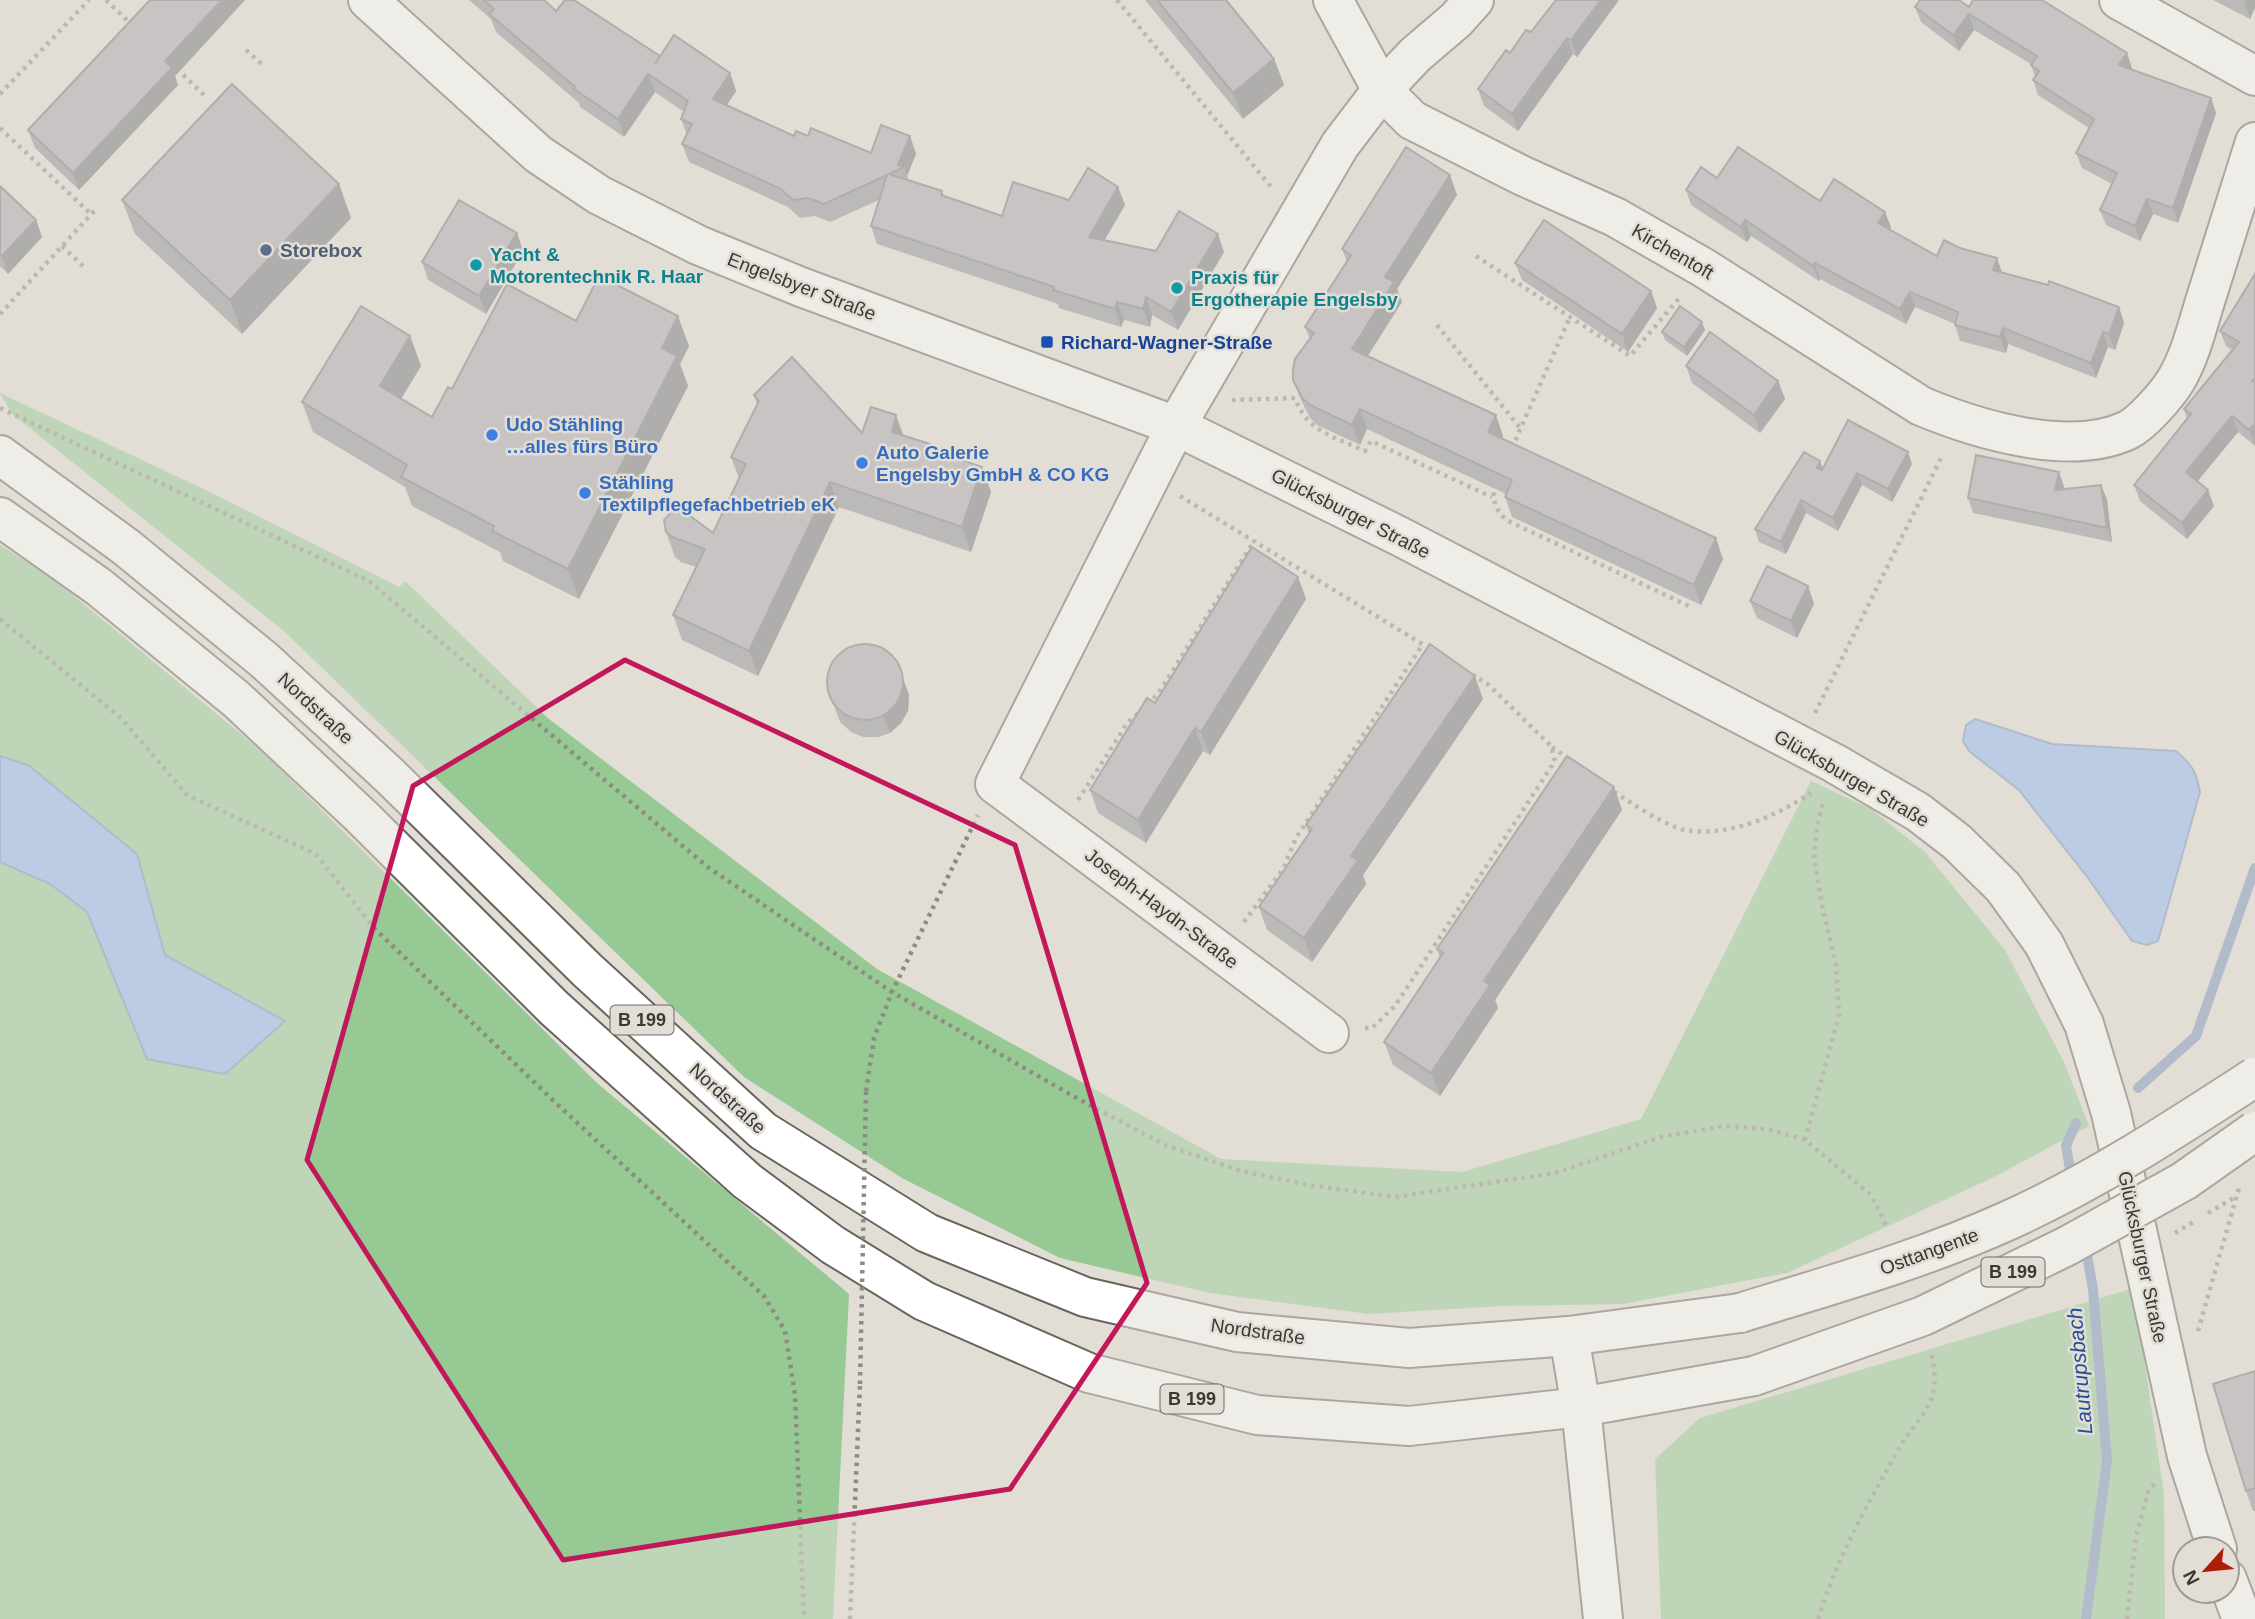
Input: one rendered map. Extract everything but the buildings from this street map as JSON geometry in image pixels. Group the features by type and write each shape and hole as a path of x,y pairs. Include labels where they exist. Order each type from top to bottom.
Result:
{"main road":[{"name":"Engelsbyer Straße","path":"368,0 538,154 599,195 698,245 801,287 1176,426"},
{"name":"Kirchentoft","path":"1333,0 1382,90 1412,120 1523,176 1615,217 1704,268 1921,406 1959,422 2010,435 2063,441 2098,440 2129,429 2176,380 2193,339 2255,142"},
{"path":"995,784 1176,426 1340,145 1382,90 1474,0"},
{"path":"2119,0 2255,76"},
{"name":"Glücksburger Straße","path":"1176,426 1399,536 1834,763 1918,812 1958,842 2003,887 2044,944 2084,1024 2111,1113 2187,1456 2212,1535"},
{"name":"Nordstraße","path":"0,455 126,547 264,660 390,776 587,970 763,1131 927,1233 1085,1297 1237,1332 1409,1348 1569,1336"},
{"name":"B 199","path":"0,517 99,587 236,699 554,1007 747,1181 833,1245 924,1301 1089,1373 1257,1415 1409,1426 1581,1407 1754,1376 1923,1316 2031,1264 2184,1181 2255,1131"},
{"name":"Joseph-Haydn-Straße","path":"995,784 1329,1033"},
{"name":"Osttangente","path":"1569,1336 1741,1313 1928,1254 2008,1221 2067,1191 2167,1134 2255,1077"},
{"path":"1569,1336 1581,1407 1603,1619"}],"path":[{"path":"0,94 89,0"},
{"path":"106,0 136,29"},
{"path":"1117,0 1297,218"},
{"path":"246,50 265,67"},
{"path":"174,66 204,95"},
{"path":"0,128 91,214"},
{"path":"0,314 96,209"},
{"path":"62,246 84,267"},
{"path":"1476,256 1630,356 1704,268"},
{"path":"1511,451 1570,317"},
{"path":"1437,325 1521,429"},
{"path":"1200,384 1228,401 1295,398 1300,413 1312,426 1365,451 1371,441 1492,497 1506,520 1689,606"},
{"path":"0,408 369,581 709,868 892,992 1073,1096 1165,1145 1238,1170 1308,1185 1395,1198 1555,1173 1661,1137 1725,1126 1767,1129 1805,1140 1871,1195 1889,1231"},
{"path":"1798,746 1959,422"},
{"path":"1492,497 1501,473"},
{"path":"1149,478 1434,651"},
{"path":"1059,831 1128,722 1160,691 1254,541"},
{"path":"0,619 122,719 187,795 316,854 373,927 558,1105 764,1296 785,1331 795,1395 804,1619"},
{"path":"1222,952 1283,869 1296,838 1423,644"},
{"path":"1467,671 1489,685 1551,746 1579,768"},
{"path":"1329,1033 1372,1028 1395,1006 1556,761 1551,746"},
{"path":"850,1619 860,1384 866,1091 874,1038 892,992 961,847 995,784"},
{"path":"1608,789 1640,809 1683,830 1724,831 1766,817 1818,789"},
{"path":"1805,1140 1839,1015 1836,965 1814,857 1817,826 1826,792"},
{"path":"2194,1343 2240,1183"},
{"path":"2141,1253 2237,1196"},
{"path":"1818,1619 1827,1589 1863,1510 1907,1436 1931,1403 1935,1368 1929,1343"},
{"path":"2127,1619 2136,1536 2149,1489"}],"highlighted area":[{"path":"625,660 1015,845 1147,1283 1010,1489 563,1560 307,1160 413,786"}],"green space":[{"path":"0,393 214,494 399,587 405,581 549,719 877,969 1221,1159 1462,1172 1641,1119 1811,781 1871,809 1925,852 2005,950 2064,1062 2089,1126 1994,1177 1787,1273 1623,1304 1502,1306 1369,1314 1210,1293 1060,1258 902,1178 744,1077 285,632 12,414"},
{"path":"0,545 51,577 265,754 597,1083 849,1294 833,1619 0,1619"},
{"name":"Lautrupsbach","path":"2134,1288 2164,1495 2165,1619 1661,1619 1655,1459 1700,1418"}],"water":[{"path":"1975,719 2052,744 2176,751 2190,765 2200,792 2158,941 2147,945 2132,941 2088,878 2019,790 1969,751 1963,741 1966,725"},
{"path":"0,756 28,765 137,854 165,955 285,1021 225,1074 147,1059 87,912 50,884 0,862"}],"waterway":[{"name":"Lautrupsbach","path":"2138,1088 2196,1036 2255,868"},
{"name":"Lautrupsbach","path":"2072,1180 2066,1146 2076,1123"},
{"name":"Lautrupsbach","path":"2085,1244 2093,1289 2107,1461 2086,1619"}],"place":[{"name":"Storebox","path":"266,250"},
{"name":"Yacht & Motorentechnik R. Haar","path":"476,265"},
{"name":"Praxis für Ergotherapie Engelsby","path":"1177,288"},
{"name":"Richard-Wagner-Straße","path":"1047,342"},
{"name":"Udo Stähling …alles fürs Büro","path":"492,435"},
{"name":"Auto Galerie Engelsby GmbH & CO KG","path":"862,463"},
{"name":"Stähling Textilpflegefachbetrieb eK","path":"585,493"}]}
